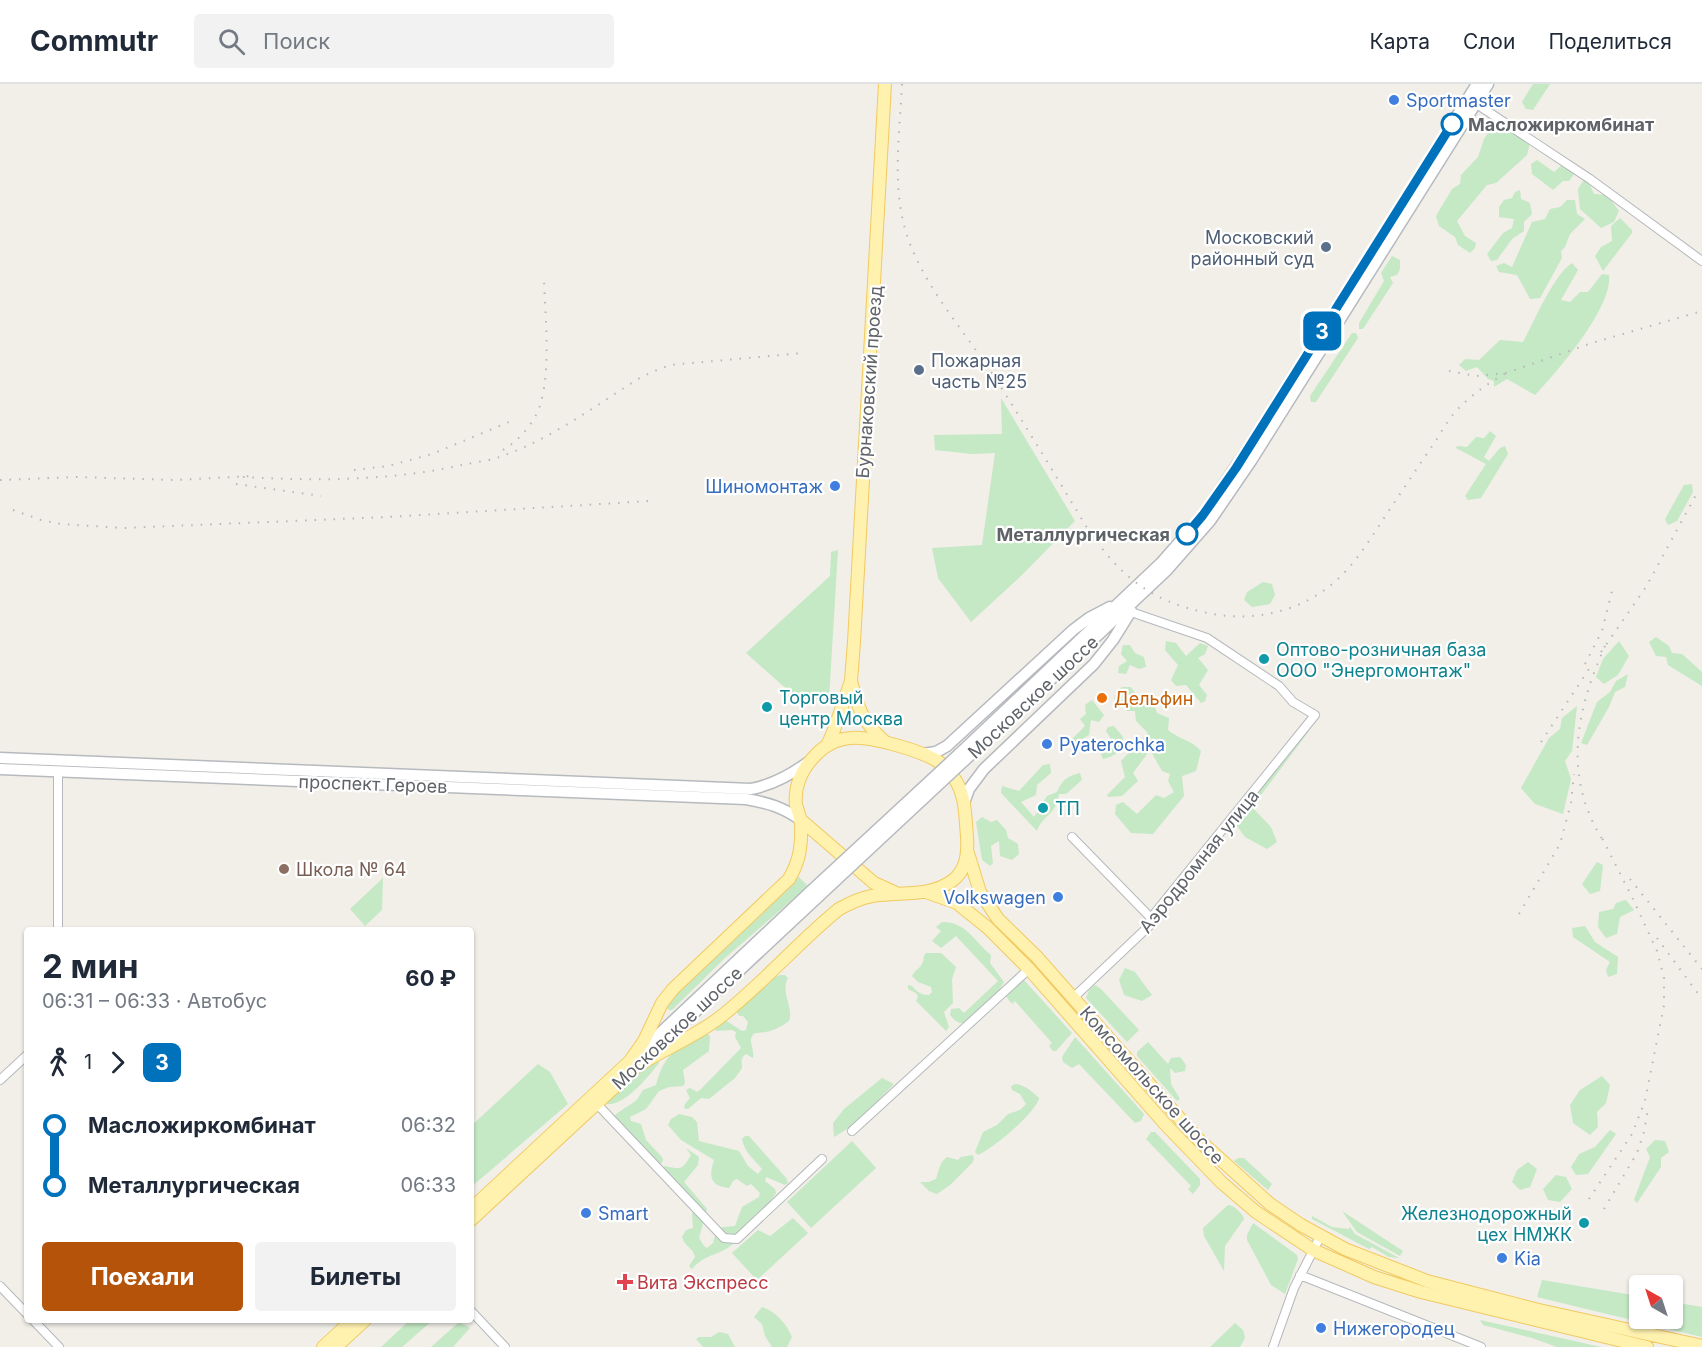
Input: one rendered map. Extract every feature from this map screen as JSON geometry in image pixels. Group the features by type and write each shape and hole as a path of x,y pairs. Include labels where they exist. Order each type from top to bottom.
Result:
{"main road":[{"name":"Бурнаковский проезд","path":"850,681 885,84"},
{"name":"Московское шоссе","path":"1472,100 1477,84"},
{"name":"Московское шоссе","path":"474,1206 633,1064 1136,595 1203,515 1228,479 1472,100 1488,84"},
{"path":"964,803 969,789 984,769 1094,664 1131,612 1136,595"},
{"path":"922,754 936,752 947,746 1073,630 1136,595"},
{"path":"850,681 859,711 869,728 886,742"},
{"path":"827,746 850,681"},
{"path":"850,738 861,738 886,742 922,754 939,762 948,770 961,791 964,803 968,852 963,868 954,879 942,887 926,892 874,896 856,900 839,909 722,1016 684,1041 633,1064 672,989 789,879 797,866 801,852 801,820 796,804 796,792 799,778 809,761 827,746 850,738"},
{"name":"проспект Героев","path":"0,758 751,789 766,786 792,774 809,761"},
{"name":"проспект Героев","path":"0,770 746,799 773,804 801,820"},
{"path":"801,820 873,883 897,894"},
{"name":"Комсомольское шоссе","path":"968,852 974,877 984,901 999,919 1036,956 1198,1139 1270,1204 1320,1237 1370,1260 1427,1281 1539,1310 1702,1346"},
{"name":"Комсомольское шоссе","path":"926,892 950,900 970,912 1029,969 1158,1117 1221,1182 1256,1212 1313,1250 1374,1277 1421,1292 1647,1347"},
{"name":"Московское шоссе","path":"474,1217 597,1104 633,1064"},
{"path":"323,1347 349,1323"},
{"path":"336,1347 362,1323"}],"street":[{"path":"1472,100 1590,179 1702,261"},
{"name":"Аэродромная улица","path":"1073,998 1149,926 1151,918 1315,715 1293,702 1279,686 1207,638 1131,612"},
{"path":"58,772 58,927"},
{"path":"1072,837 1151,918"},
{"path":"852,1131 1029,969"},
{"path":"0,1080 24,1058"},
{"path":"597,1104 724,1239 737,1239 822,1159"},
{"path":"1273,1347 1287,1305 1320,1237"},
{"path":"1300,1275 1481,1347"},
{"path":"0,1286 24,1311"},
{"path":"474,1314 505,1347"},
{"path":"36,1323 59,1347"}],"green space":[{"path":"1533,84 1550,84 1533,110 1526,109 1522,102"},
{"path":"1499,125 1509,133 1518,132 1530,143 1527,155 1496,183 1487,185 1457,221 1465,236 1476,243 1470,253 1458,245 1455,237 1439,226 1436,216 1452,189 1460,184 1461,175 1478,157 1484,139 1492,127"},
{"path":"1537,160 1554,172 1562,165 1573,168 1574,174 1569,181 1563,181 1553,190 1532,174 1531,164"},
{"path":"1588,180 1594,194 1607,195 1619,211 1614,222 1601,228 1580,209 1578,189 1583,181"},
{"path":"1520,190 1521,199 1530,203 1532,214 1524,222 1524,231 1512,239 1497,260 1491,261 1487,254 1503,233 1512,228 1514,219 1499,217 1499,207 1504,200 1512,198 1515,192"},
{"path":"1567,200 1575,200 1577,214 1585,219 1570,234 1561,251 1562,258 1540,298 1530,299 1517,275 1499,272 1496,266 1504,263 1512,267 1532,222 1545,219 1550,209 1560,207"},
{"path":"1620,218 1632,230 1632,233 1603,271 1595,256 1601,247 1612,241 1611,226"},
{"path":"1392,256 1400,260 1400,269 1397,275 1390,277 1393,283 1363,329 1359,329 1359,323 1384,281 1381,273"},
{"path":"1572,263 1578,270 1561,300 1570,302 1580,292 1588,292 1602,274 1609,275 1608,288 1602,304 1582,338 1535,395 1507,379 1494,387 1494,381 1488,379 1477,367 1466,371 1459,365 1465,359 1479,360 1500,340 1523,342 1551,288"},
{"path":"1352,333 1356,333 1358,338 1316,402 1311,402 1310,396"},
{"path":"1001,398 1075,521 1022,575 971,622 938,578 932,548 982,545 995,453 972,454 935,450 934,435 1002,434"},
{"path":"1490,431 1496,436 1484,457 1489,461 1500,448 1505,446 1508,454 1481,498 1468,500 1465,496 1486,464 1456,448 1457,446 1467,447 1476,437 1484,438"},
{"path":"1692,484 1693,492 1677,521 1668,525 1665,519 1684,485"},
{"path":"838,550 829,699 799,700 746,653 830,576 831,552"},
{"path":"1263,582 1272,584 1275,595 1270,604 1252,607 1244,600 1247,592"},
{"path":"1656,637 1669,646 1672,653 1682,654 1702,672 1702,686 1668,665 1666,657 1656,656 1649,642"},
{"path":"1166,641 1176,643 1186,656 1200,643 1208,646 1205,654 1198,658 1208,670 1199,685 1207,695 1205,701 1201,703 1186,685 1176,686 1171,680 1178,665 1165,650"},
{"path":"1619,641 1629,656 1618,675 1604,684 1596,677 1603,659"},
{"path":"1123,645 1130,645 1135,653 1144,657 1146,667 1139,669 1130,665 1126,674 1118,673 1119,666 1127,661 1121,654"},
{"path":"1628,674 1625,687 1615,692 1587,745 1581,743 1597,702 1610,692 1616,681"},
{"path":"1122,687 1131,687 1142,704 1154,703 1157,713 1169,718 1168,730 1201,751 1196,771 1182,776 1184,796 1153,834 1131,833 1115,814 1116,805 1123,802 1137,814 1156,795 1164,798 1174,792 1168,781 1170,774 1162,771 1150,750 1133,773 1138,781 1122,796 1108,797 1107,795 1125,777 1121,761 1148,733 1136,721 1135,711 1127,711 1114,698"},
{"path":"1092,700 1104,715 1099,722 1091,720 1089,735 1072,745 1069,742 1085,726 1080,719 1086,714 1085,705"},
{"path":"1577,706 1572,751 1565,761 1571,779 1563,814 1535,804 1521,788 1549,738 1560,729 1562,718"},
{"path":"1114,726 1123,737 1120,749 1103,759 1101,754 1113,742 1106,731 1108,727"},
{"path":"1306,729 1309,731 1252,807 1271,827 1277,842 1267,849 1245,837 1234,822"},
{"path":"1050,764 1051,773 1037,785 1036,795 1021,802 1034,817 1047,796 1057,792 1066,779 1080,773 1082,780 1066,794 1059,794 1055,807 1037,831 1001,793 1002,786 1019,791 1043,765"},
{"path":"982,817 991,822 997,820 1006,830 1008,838 1018,844 1019,854 1012,860 1000,856 999,841 991,846 993,863 990,866 982,860 976,822"},
{"path":"1597,862 1603,865 1600,891 1590,894 1582,884"},
{"path":"799,877 808,886 725,958 672,1010 669,1010 666,1006 684,984"},
{"path":"383,878 382,910 365,926 350,909"},
{"path":"1626,900 1634,910 1620,917 1617,934 1606,938 1598,927 1599,912 1613,909 1616,903"},
{"path":"942,922 957,925 969,933 991,955 990,963 1004,982 992,1001 965,1023 958,1022 950,1015 951,1009 959,1008 964,1013 998,981 956,936 941,948 932,941 941,931 936,927"},
{"path":"1585,926 1595,942 1618,957 1617,974 1608,977 1606,970 1610,962 1573,937 1572,928"},
{"path":"926,953 941,953 956,967 952,979 953,1003 944,1012 949,1027 946,1031 916,1001 918,997 916,993 908,989 908,985 924,994 929,995 932,992 931,987 918,982 912,976 922,964"},
{"path":"1125,968 1135,972 1152,995 1142,1001 1124,995 1119,980"},
{"path":"780,975 788,978 785,989 790,1010 789,1021 773,1030 752,1035 753,1058 746,1054 743,1057 742,1068 735,1078 709,1099 701,1098 688,1109 684,1108 690,1098 686,1090 690,1088 697,1092 700,1090 741,1048 735,1037 736,1032 716,1031 715,1028 725,1020 742,1031 746,1030 748,1022 743,1016 739,1016 736,1009 768,980"},
{"path":"1023,979 1072,1033 1056,1051 1053,1051 1049,1046 1052,1043 1015,1001 1012,1004 1005,995"},
{"path":"1095,985 1139,1030 1127,1042 1086,998 1089,990"},
{"path":"707,1033 710,1036 709,1051 683,1070 685,1083 683,1086 669,1087 659,1091 646,1109 630,1117 631,1121 641,1124 646,1140 662,1157 660,1166 654,1168 629,1145 611,1121 635,1101 643,1090 656,1085 664,1064 674,1052"},
{"path":"1075,1037 1144,1114 1141,1121 1135,1123 1079,1064 1072,1068 1063,1062 1062,1057"},
{"path":"1148,1042 1168,1064 1171,1058 1180,1057 1186,1065 1185,1071 1175,1073 1170,1068 1171,1084 1180,1099 1177,1101 1137,1056 1137,1052"},
{"path":"657,1058 659,1063 636,1089 620,1101 606,1104 616,1089"},
{"path":"538,1064 550,1072 568,1104 474,1184 474,1123"},
{"path":"1602,1076 1610,1085 1606,1103 1597,1112 1598,1127 1590,1135 1573,1123 1570,1105 1580,1090"},
{"path":"882,1078 894,1084 855,1124 834,1137 833,1123 844,1109"},
{"path":"1015,1084 1025,1087 1039,1098 1036,1105 1013,1130 978,1155 975,1152 983,1132 1026,1104 1020,1094 1012,1090 1011,1086"},
{"path":"679,1114 692,1117 697,1122 699,1141 739,1151 748,1166 758,1174 762,1169 743,1144 742,1139 749,1136 788,1183 785,1185 766,1177 765,1181 775,1189 776,1193 761,1214 734,1243 702,1260 692,1269 689,1266 695,1257 682,1237 686,1230 693,1228 694,1210 662,1170 664,1166 679,1168 685,1165 691,1155 686,1148 699,1157 698,1165 684,1182 707,1209 699,1238 707,1248 713,1243 716,1231 723,1227 735,1226 742,1207 759,1197 760,1193 751,1184 747,1186 737,1179 729,1188 714,1182 711,1170 714,1160 681,1140 668,1125 671,1119"},
{"path":"1610,1130 1616,1134 1588,1174 1576,1175 1571,1167 1579,1154 1595,1147"},
{"path":"1151,1132 1155,1132 1200,1179 1200,1185 1193,1194 1188,1189 1191,1186 1146,1139"},
{"path":"1655,1140 1665,1141 1669,1152 1661,1158 1661,1167 1637,1203 1634,1200 1650,1157 1646,1149"},
{"path":"852,1141 876,1168 811,1228 787,1202"},
{"path":"973,1155 972,1163 950,1185 937,1194 929,1191 920,1182 936,1179 941,1164 947,1157 958,1160 961,1157"},
{"path":"1244,1158 1272,1184 1268,1190 1234,1161"},
{"path":"1528,1162 1537,1169 1530,1187 1520,1190 1512,1182 1517,1170"},
{"path":"1556,1175 1566,1177 1572,1189 1560,1202 1548,1200 1543,1189"},
{"path":"1228,1205 1242,1214 1244,1219 1225,1246 1224,1271 1204,1236 1203,1228"},
{"path":"1342,1211 1403,1251 1400,1256 1357,1232"},
{"path":"1312,1216 1332,1227 1349,1229 1350,1227 1355,1234 1399,1258 1389,1257 1372,1247 1369,1249 1312,1219"},
{"path":"793,1218 808,1233 757,1280 732,1253 758,1230 770,1236"},
{"path":"1253,1223 1297,1255 1298,1259 1285,1294 1271,1285 1247,1240"},
{"path":"1542,1280 1629,1294 1629,1319 1537,1297"},
{"path":"1683,1304 1702,1307 1702,1337 1669,1329 1683,1329"},
{"path":"762,1307 776,1315 787,1327 792,1337 787,1347 772,1347 765,1336 762,1324 754,1317"},
{"path":"1480,1320 1601,1347 1557,1347 1483,1325"},
{"path":"407,1323 430,1323 402,1347 381,1347"},
{"path":"458,1323 470,1328 453,1347 431,1347"},
{"path":"1235,1323 1243,1330 1245,1338 1240,1347 1210,1347"},
{"path":"719,1332 728,1334 735,1347 703,1347 696,1339 711,1337"}],"railway":[{"path":"902,84 898,148 899,195 906,233 925,276 1004,392 1101,547 1126,574 1154,594 1170,602 1208,613 1243,616 1278,612 1311,599 1339,578 1357,558 1456,411 1480,390 1506,373"},
{"path":"503,450 525,431 541,403 547,350 544,280"},
{"path":"1449,371 1476,376 1506,373 1592,343 1702,311"},
{"path":"243,477 298,479 380,477 435,470 497,458 538,441 638,379 670,365 803,353"},
{"path":"354,470 388,466 432,454 509,422"},
{"path":"0,480 77,477 175,480 252,476"},
{"path":"236,484 321,496"},
{"path":"1601,652 1646,587 1697,493"},
{"path":"13,510 61,524 124,528 388,517 649,501"},
{"path":"1585,664 1602,631 1612,591"},
{"path":"1605,646 1586,696 1578,746 1578,771 1583,796 1592,821 1606,845"},
{"path":"1541,742 1589,669"},
{"path":"1519,914 1560,844 1571,803 1574,774"},
{"path":"1589,1199 1632,1134 1645,1101 1664,1005 1664,978 1657,951 1602,838"},
{"path":"1630,879 1702,969"},
{"path":"1657,938 1702,999"},
{"path":"1604,1209 1637,1153 1648,1109"}],"bus line":[{"name":"3","path":"1187,534 1236,468 1452,124"}],"place":[{"name":"Sportmaster","path":"1394,100"},
{"name":"Масложиркомбинат","path":"1452,124"},
{"name":"Московский районный суд","path":"1326,247"},
{"name":"Пожарная часть №25","path":"919,370"},
{"name":"Шиномонтаж","path":"835,486"},
{"name":"Металлургическая","path":"1187,534"},
{"name":"Оптово-розничная база ООО \"Энергомонтаж\"","path":"1264,659"},
{"name":"Дельфин","path":"1102,698"},
{"name":"Торговый центр Москва","path":"767,707"},
{"name":"Pyaterochka","path":"1047,744"},
{"name":"ТП","path":"1043,808"},
{"name":"Школа № 64","path":"284,869"},
{"name":"Volkswagen","path":"1058,897"},
{"name":"Smart","path":"586,1213"},
{"name":"Железнодорожный цех НМЖК","path":"1584,1223"},
{"name":"Kia","path":"1502,1258"},
{"name":"Вита Экспресс","path":"625,1282"},
{"name":"Нижегородец","path":"1321,1328"}]}
